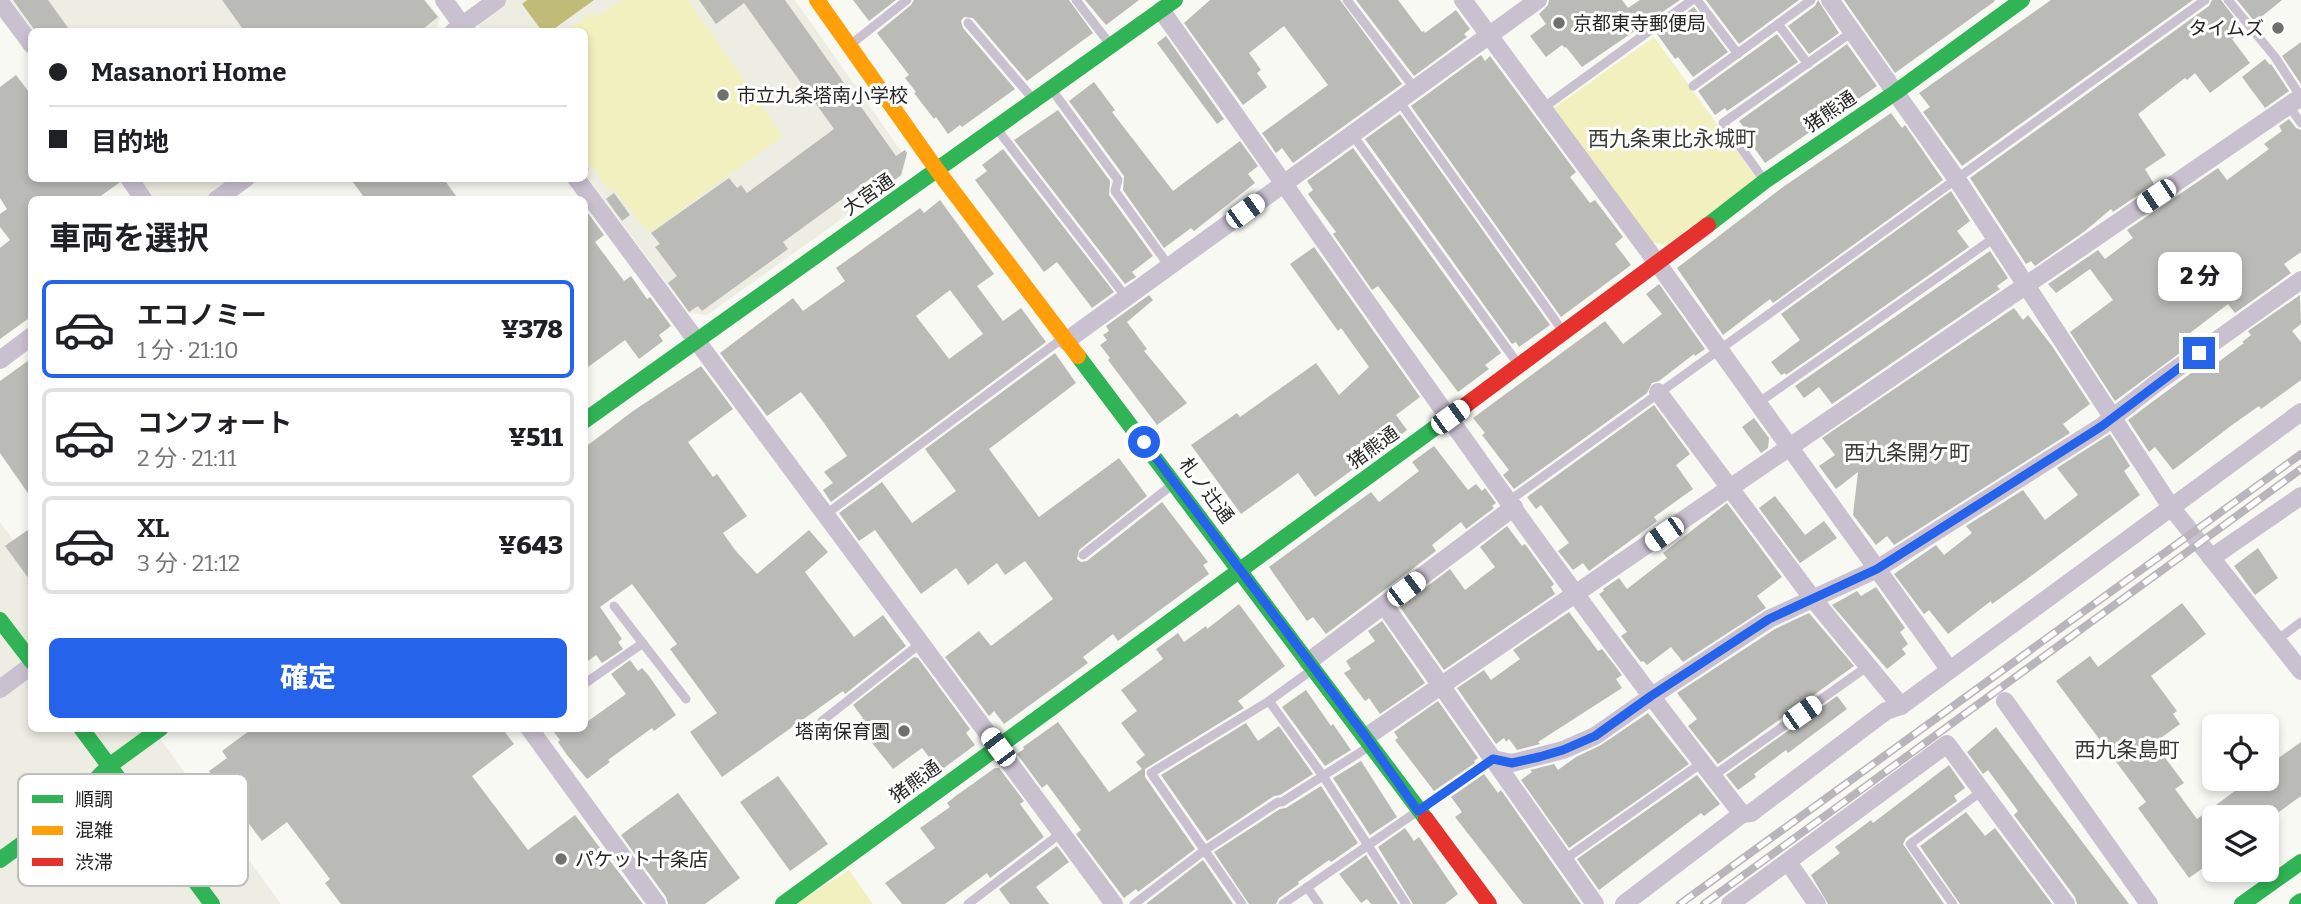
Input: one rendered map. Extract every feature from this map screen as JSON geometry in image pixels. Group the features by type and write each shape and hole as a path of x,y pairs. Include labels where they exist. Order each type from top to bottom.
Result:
{"street":[{"path":"444,0 460,28"},
{"path":"462,28 497,0"},
{"name":"札ノ辻通","path":"817,0 937,170 1241,570 1489,904"},
{"path":"1463,0 1658,264 1949,669"},
{"path":"1830,0 1956,178 2171,507 2301,671"},
{"name":"猪熊通","path":"783,904 1658,264 1765,181 1896,92 2022,0"},
{"path":"0,2 28,40"},
{"path":"1065,339 1490,36 1532,2"},
{"path":"1168,5 1284,183 1450,417 1651,696 1742,814"},
{"name":"大宮通","path":"588,418 1168,5"},
{"path":"1368,741 1441,686 2297,100"},
{"path":"221,196 241,182"},
{"path":"579,182 1114,904"},
{"path":"1493,759 1512,763 1563,750 1595,736 1769,619 1877,569 2102,426 2301,280"},
{"path":"0,360 28,339"},
{"path":"1658,392 1813,599 1901,706"},
{"path":"1624,904 1742,814 1751,813 1886,711 1901,706 2301,412"},
{"path":"2211,558 2301,496"},
{"path":"1311,665 1512,504"},
{"path":"1384,606 1595,904"},
{"path":"0,620 28,658"},
{"path":"0,689 28,667"},
{"path":"2005,701 2149,904"},
{"path":"84,732 115,774"},
{"path":"101,774 156,732"},
{"path":"532,732 657,904"},
{"path":"1730,904 1947,744 2066,904"},
{"path":"0,860 18,847"},
{"path":"1788,862 1817,904"},
{"path":"2242,904 2301,862"},
{"path":"199,886 212,904"}],"lane":[{"path":"849,46 907,0"},
{"path":"1076,0 1111,46"},
{"path":"1347,0 1415,89"},
{"path":"1543,108 1692,0"},
{"path":"1698,0 1738,54"},
{"path":"1693,86 1811,0"},
{"path":"1512,504 1718,348 2205,0"},
{"path":"2228,0 2275,57 2297,100 2301,123"},
{"path":"968,23 1034,101"},
{"path":"1778,24 1808,64"},
{"path":"1765,181 1723,123 1852,32"},
{"path":"1051,89 1118,180 1115,191 1169,266"},
{"path":"1399,101 1564,333"},
{"path":"997,128 1126,297"},
{"path":"1352,134 1519,366"},
{"path":"1758,403 1994,238"},
{"path":"825,515 1065,339"},
{"path":"1083,555 1175,483"},
{"path":"614,606 685,699"},
{"path":"2277,640 2301,622"},
{"path":"588,681 643,643"},
{"path":"822,721 921,643"},
{"path":"1242,904 1151,773 1269,701 1311,665"},
{"path":"1564,860 1868,666"},
{"path":"1269,701 1323,776 1406,904"},
{"path":"1134,904 1205,850 1323,776 1368,741"},
{"path":"1283,904 1493,759"},
{"path":"1953,904 1910,844 1982,791"},
{"path":"968,904 1061,833"},
{"path":"1307,887 1319,904"}],"shaded area":[{"path":"11,0 426,0 440,18 436,28 31,28"},
{"name":"市立九条塔南小学校","path":"507,0 795,0 906,158 902,176 707,315 689,313 588,178 588,28 479,28 480,19"},
{"path":"527,0 594,0 555,28 540,28 522,4"},
{"path":"621,0 688,0 783,136 649,233 614,190 608,189 588,162 588,28 571,28 591,13 595,18"},
{"path":"1654,37 1757,179 1666,245 1651,242 1554,108"},
{"path":"142,182 226,182 207,196 154,196"},
{"path":"0,522 28,561 28,732 155,732 186,774 18,774 18,886 248,886 248,859 281,904 0,904"},
{"path":"849,870 873,904 796,904"}],"building":[{"path":"13,0 48,0 68,28 33,28"},
{"path":"222,0 424,0 438,17 424,28 242,28"},
{"path":"699,0 785,0 896,156 905,150 907,153 901,175 880,191 871,178 783,242 788,249 702,311 698,306 689,312 668,283 677,276 655,247 660,244 651,233 729,178 737,188 741,185 747,193 834,129 744,3 716,24"},
{"path":"853,0 896,0 869,21"},
{"path":"914,0 1069,0 1093,33 1027,81 973,18 964,17 961,21 963,28 1015,89 948,134 914,93 916,92 905,78 909,75 877,33"},
{"path":"1085,0 1139,0 1106,25"},
{"path":"1210,0 1340,0 1402,84 1293,163 1282,148 1276,153 1262,133 1328,85 1284,26 1249,53 1261,70 1257,73 1267,87 1243,105 1184,23"},
{"path":"1356,0 1398,0 1425,33 1456,10 1470,29 1464,34 1467,37 1414,76"},
{"path":"1549,0 1622,0 1628,8 1640,0 1680,0 1582,67 1562,45 1546,57 1530,36 1546,24 1539,14"},
{"path":"1706,0 1799,0 1739,44"},
{"path":"1818,0 1839,33 1809,54 1788,26 1815,6"},
{"path":"1844,0 1994,0 1995,1 1895,73"},
{"path":"2051,0 2193,0 1962,166 1923,112 1930,107 1919,93"},
{"path":"2212,0 2221,0 2244,30 2232,39 2250,63 2210,93 2195,73 2138,114 2166,155 2145,169 2154,184 2113,212 2111,209 2035,266 2031,261 2026,264 1970,178 2209,6"},
{"path":"2237,0 2282,0 2255,22"},
{"path":"1694,7 1728,52 1693,77 1678,57 1675,59 1657,34"},
{"path":"1777,34 1798,62 1727,111 1725,108 1715,115 1698,91"},
{"path":"1166,36 1224,119 1217,124 1157,43"},
{"path":"2301,42 2301,84 2282,56"},
{"path":"1847,44 1877,86 1765,163 1752,145 1756,143 1739,121"},
{"path":"1481,55 1485,61 1490,56 1576,172 1570,177 1590,203 1595,200 1623,237 1615,244 1631,265 1561,317 1411,106"},
{"path":"2265,59 2289,91 2265,108 2242,77"},
{"path":"16,75 28,91 28,182 119,183 101,196 28,196 28,319 0,339 0,248 10,240 0,227 0,214 7,209 0,198 0,87"},
{"path":"1094,82 1115,110 1112,112 1173,191 1240,141 1258,166 1248,174 1255,183 1194,231 1191,228 1164,248 1123,190 1124,176 1069,101"},
{"path":"1058,110 1110,181 1109,195 1153,256 1132,272 1136,277 1125,284 1014,140"},
{"path":"1891,113 1902,128 1905,125 1943,180 1773,303 1770,299 1723,335 1677,268 1783,187"},
{"path":"1400,114 1550,325 1519,347 1516,342 1512,344 1365,139"},
{"path":"2289,119 2301,130 2301,252 2284,264 2291,273 2235,313 2228,304 2190,333 2196,341 2115,401 2070,332 2113,300 2090,269 2056,293 2048,284 2098,250 2105,259 2133,238 2127,230 2218,168 2227,180 2269,149 2264,144 2282,131 2279,126"},
{"path":"1353,148 1501,353 1485,365 1489,369 1458,392 1378,286 1372,290 1333,234 1336,232 1308,194 1313,190 1307,181"},
{"path":"1003,149 1114,292 1092,308 1057,262 1044,272 975,180 987,171 982,165"},
{"path":"353,182 446,182 456,196 363,196"},
{"path":"1951,191 1970,221 1957,231 1969,247 1786,375 1781,375 1771,362 1800,340 1781,314"},
{"path":"614,193 630,215 622,221 606,199"},
{"path":"940,200 994,274 977,286 1003,321 1021,308 1046,342 831,502 823,490 833,483 824,472 847,456 801,392 767,416 720,353 793,298 803,311 845,281 836,268 920,208 924,213","holes":["950,290 983,334 949,359 916,316"]},
{"path":"588,213 604,235 595,242 624,281 631,276 671,326 659,335 663,341 639,359 625,340 588,367"},
{"path":"1314,247 1420,397 1396,415 1407,430 1315,497 1298,473 1241,514 1191,445 1237,413 1240,417 1316,363 1339,395 1369,367 1341,328 1338,331 1290,264"},
{"path":"1990,251 2008,278 1997,286 2000,289 1832,404 1819,387 1804,398 1795,386"},
{"path":"1659,284 1705,349 1652,383 1647,393 1514,489 1503,475 1509,470 1482,435 1485,433 1473,418 1605,321 1623,344 1662,314 1646,294"},
{"path":"1149,295 1153,300 1127,322 1147,349 1144,351 1187,403 1157,425 1108,360 1110,358 1100,345 1107,340 1103,335 1109,331 1106,326"},
{"path":"2300,295 2301,324 2292,331 2301,342 2301,380 2261,409 2259,406 2173,470 2155,447 2149,452 2128,420 2210,359 2214,365 2244,343 2242,342 2251,335 2248,331"},
{"path":"2014,308 2023,320 2028,315 2090,404 2063,424 2070,433 1894,545 1887,536 1876,545 1853,515 1858,472 1836,489 1819,466 1835,455 1822,438"},
{"path":"1055,353 1076,383 989,449 1039,517 1119,458 1147,496 1079,550 1077,559 1081,562 1087,561 1162,502 1208,562 1203,565 1209,574 1118,641 1113,634 1083,657 1088,663 1004,724 994,711 989,716 945,657 979,631 991,646 1053,599 1025,561 1005,575 997,563 968,585 956,568 921,594 875,530 859,541 839,513 882,482 912,523 956,491 925,449"},
{"path":"28,361 28,493 0,453 0,381"},
{"path":"701,366 733,409 688,442 713,477 717,474 747,516 723,533 735,550 757,574 809,530 828,552 805,572 854,637 883,615 906,646 845,694 843,691 722,777 690,732 717,713 670,649 677,644 632,584 600,607 622,639 618,642 623,649 602,663 596,655 588,661 588,445"},
{"path":"1654,405 1690,454 1676,465 1693,489 1654,517 1657,521 1589,571 1583,563 1573,570 1558,551 1569,543 1541,505 1536,509 1527,497"},
{"path":"1754,418 1769,438 1768,448 1761,453 1742,427"},
{"path":"2110,434 2130,466 2124,471 2140,495 1948,634 1929,610 1924,614 1894,574 1936,545 1944,555 1972,533 1966,526 2023,490 2045,520 2078,495 2057,468"},
{"path":"1434,446 1468,490 1476,484 1482,491 1485,488 1496,503 1492,506 1494,508 1466,529 1461,522 1432,545 1436,551 1326,634 1313,617 1307,621 1269,567 1371,492 1379,502 1419,471 1412,462"},
{"path":"1775,496 1805,535 1824,521 1837,538 1800,563 1759,508"},
{"path":"1727,503 1782,577 1757,596 1766,608 1683,662 1671,647 1647,665 1641,662 1621,636 1627,632 1599,594 1619,578 1627,589 1667,558 1663,553"},
{"path":"1507,526 1522,546 1525,544 1554,584 1551,587 1555,594 1444,670 1400,607 1450,569 1465,590 1495,567 1480,547"},
{"path":"28,530 28,578 5,546"},
{"path":"2258,548 2278,578 2255,595 2234,566"},
{"path":"1876,587 1905,628 1900,632 1908,644 1902,649 1906,654 1887,669 1832,605 1857,591 1861,596"},
{"path":"2182,603 2206,634 2151,676 2177,711 2173,714 2180,724 2154,743 2184,783 2175,789 2197,819 2202,815 2202,869 2189,878 2138,808 2146,802 2056,681 2090,656 2098,667"},
{"path":"1239,604 1285,666 1238,701 1244,708 1145,769 1145,777 1195,849 1138,892 1136,889 1124,898 1076,834 1081,830 1047,784 1042,788 1017,754 1058,722 1109,792 1142,769 1136,762 1145,755 1121,723 1137,711 1121,690 1163,659 1156,649 1178,633 1184,642 1206,626 1207,629"},
{"path":"1569,612 1598,651 1602,649 1622,675 1616,679 1622,688 1538,742 1540,744 1517,750 1509,739 1506,742 1504,738 1496,744 1457,688 1484,670 1491,680 1520,659 1513,650"},
{"path":"1809,613 1854,666 1718,764 1688,726 1697,719 1677,693 1775,629"},
{"path":"1382,621 1425,683 1380,714 1369,698 1365,701 1344,673 1351,669 1346,661 1375,641 1368,631"},
{"path":"914,657 918,658 970,729 966,733 975,745 940,771 922,748 893,769 856,723 863,718 853,705"},
{"path":"630,660 638,671 642,668 649,676 676,715 654,731 652,728 587,779 567,755 554,732 588,732 588,721 626,694 611,674"},
{"path":"1306,690 1351,750 1325,766 1282,707"},
{"path":"1837,696 1847,709 1788,753 1786,750 1738,790 1726,775"},
{"path":"1438,701 1478,758 1475,763 1434,791 1395,740 1398,738 1394,732"},
{"path":"1648,713 1689,764 1569,848 1521,780 1532,772 1530,770 1554,764 1558,770"},
{"path":"1246,723 1258,741 1279,726 1313,774 1274,796 1207,841 1161,775"},
{"path":"1996,727 2129,904 2077,904 2075,897 2014,815 2018,811 1988,770 1983,774 1967,752"},
{"path":"248,732 505,732 514,744 472,776 528,850 575,815 643,904 341,904 325,883 330,879 287,822 262,841 248,823 248,774 211,774 209,771 227,758 222,751"},
{"path":"2301,742 2301,796 2279,812 2279,805 2216,805 2235,791 2279,791 2279,758"},
{"path":"1361,761 1397,817 1370,835 1333,778"},
{"path":"1949,765 1965,788 1954,796 1957,801 1906,838 1903,844 1944,904 1828,904 1811,875 1840,853 1835,847 1871,820 1873,823"},
{"path":"995,768 999,768 1024,801 1020,804 1044,837 990,878 987,873 945,904 902,904 885,883 935,848 920,828 950,807 947,803 957,795"},
{"path":"1484,774 1498,793 1501,790 1581,904 1523,904 1455,817 1462,812 1451,797"},
{"path":"1697,775 1720,804 1704,816 1701,813 1599,890 1577,859"},
{"path":"778,776 828,844 790,871 740,802"},
{"path":"1321,786 1358,843 1298,882 1299,884 1279,898 1276,904 1249,904 1214,852"},
{"path":"678,793 740,878 705,904 668,904 666,897 621,835"},
{"path":"1966,812 1985,836 1995,828 2052,904 1960,904 1920,846"},
{"path":"1405,828 1414,841 1419,837 1458,894 1445,904 1413,904 1378,847"},
{"path":"1057,846 1069,862 1036,887 1049,904 1010,904 999,889"},
{"path":"1366,855 1398,904 1371,904 1367,899 1361,903 1339,874"},
{"path":"1203,860 1233,904 1147,904 1147,903"}],"railway":[{"path":"1680,904 2301,454"},
{"path":"1704,904 2301,469"}],"traffic: fast":[{"path":"588,418 1175,0"},
{"path":"1708,225 1765,181 1896,92 2022,0"},
{"path":"1078,356 1426,819"},
{"path":"783,904 1451,416"},
{"path":"0,620 28,657"},
{"path":"84,732 115,774"},
{"path":"101,774 156,732"},
{"path":"0,860 18,847"},
{"path":"2242,904 2301,862"},
{"path":"199,886 212,904"},
{"path":"2297,904 2301,901"}],"traffic: slow":[{"path":"817,0 937,170 1078,356"}],"traffic: jam":[{"path":"1451,416 1708,225"},
{"path":"1426,819 1489,904"}],"place":[{"name":"京都東寺郵便局","path":"1559,23"},
{"name":"タイムズ","path":"2278,28"},
{"name":"市立九条塔南小学校","path":"723,95"},
{"name":"塔南保育園","path":"904,731"},
{"name":"パケット十条店","path":"561,859"}],"district":[{"name":"西九条東比永城町","path":"1672,139"},
{"name":"西九条開ケ町","path":"1907,453"},
{"name":"西九条島町","path":"2127,750"}],"route":[{"path":"1144,442 1366,737 1418,811 1493,759 1512,763 1539,757 1595,736 1769,619 1877,569 2102,426 2199,353"}]}
